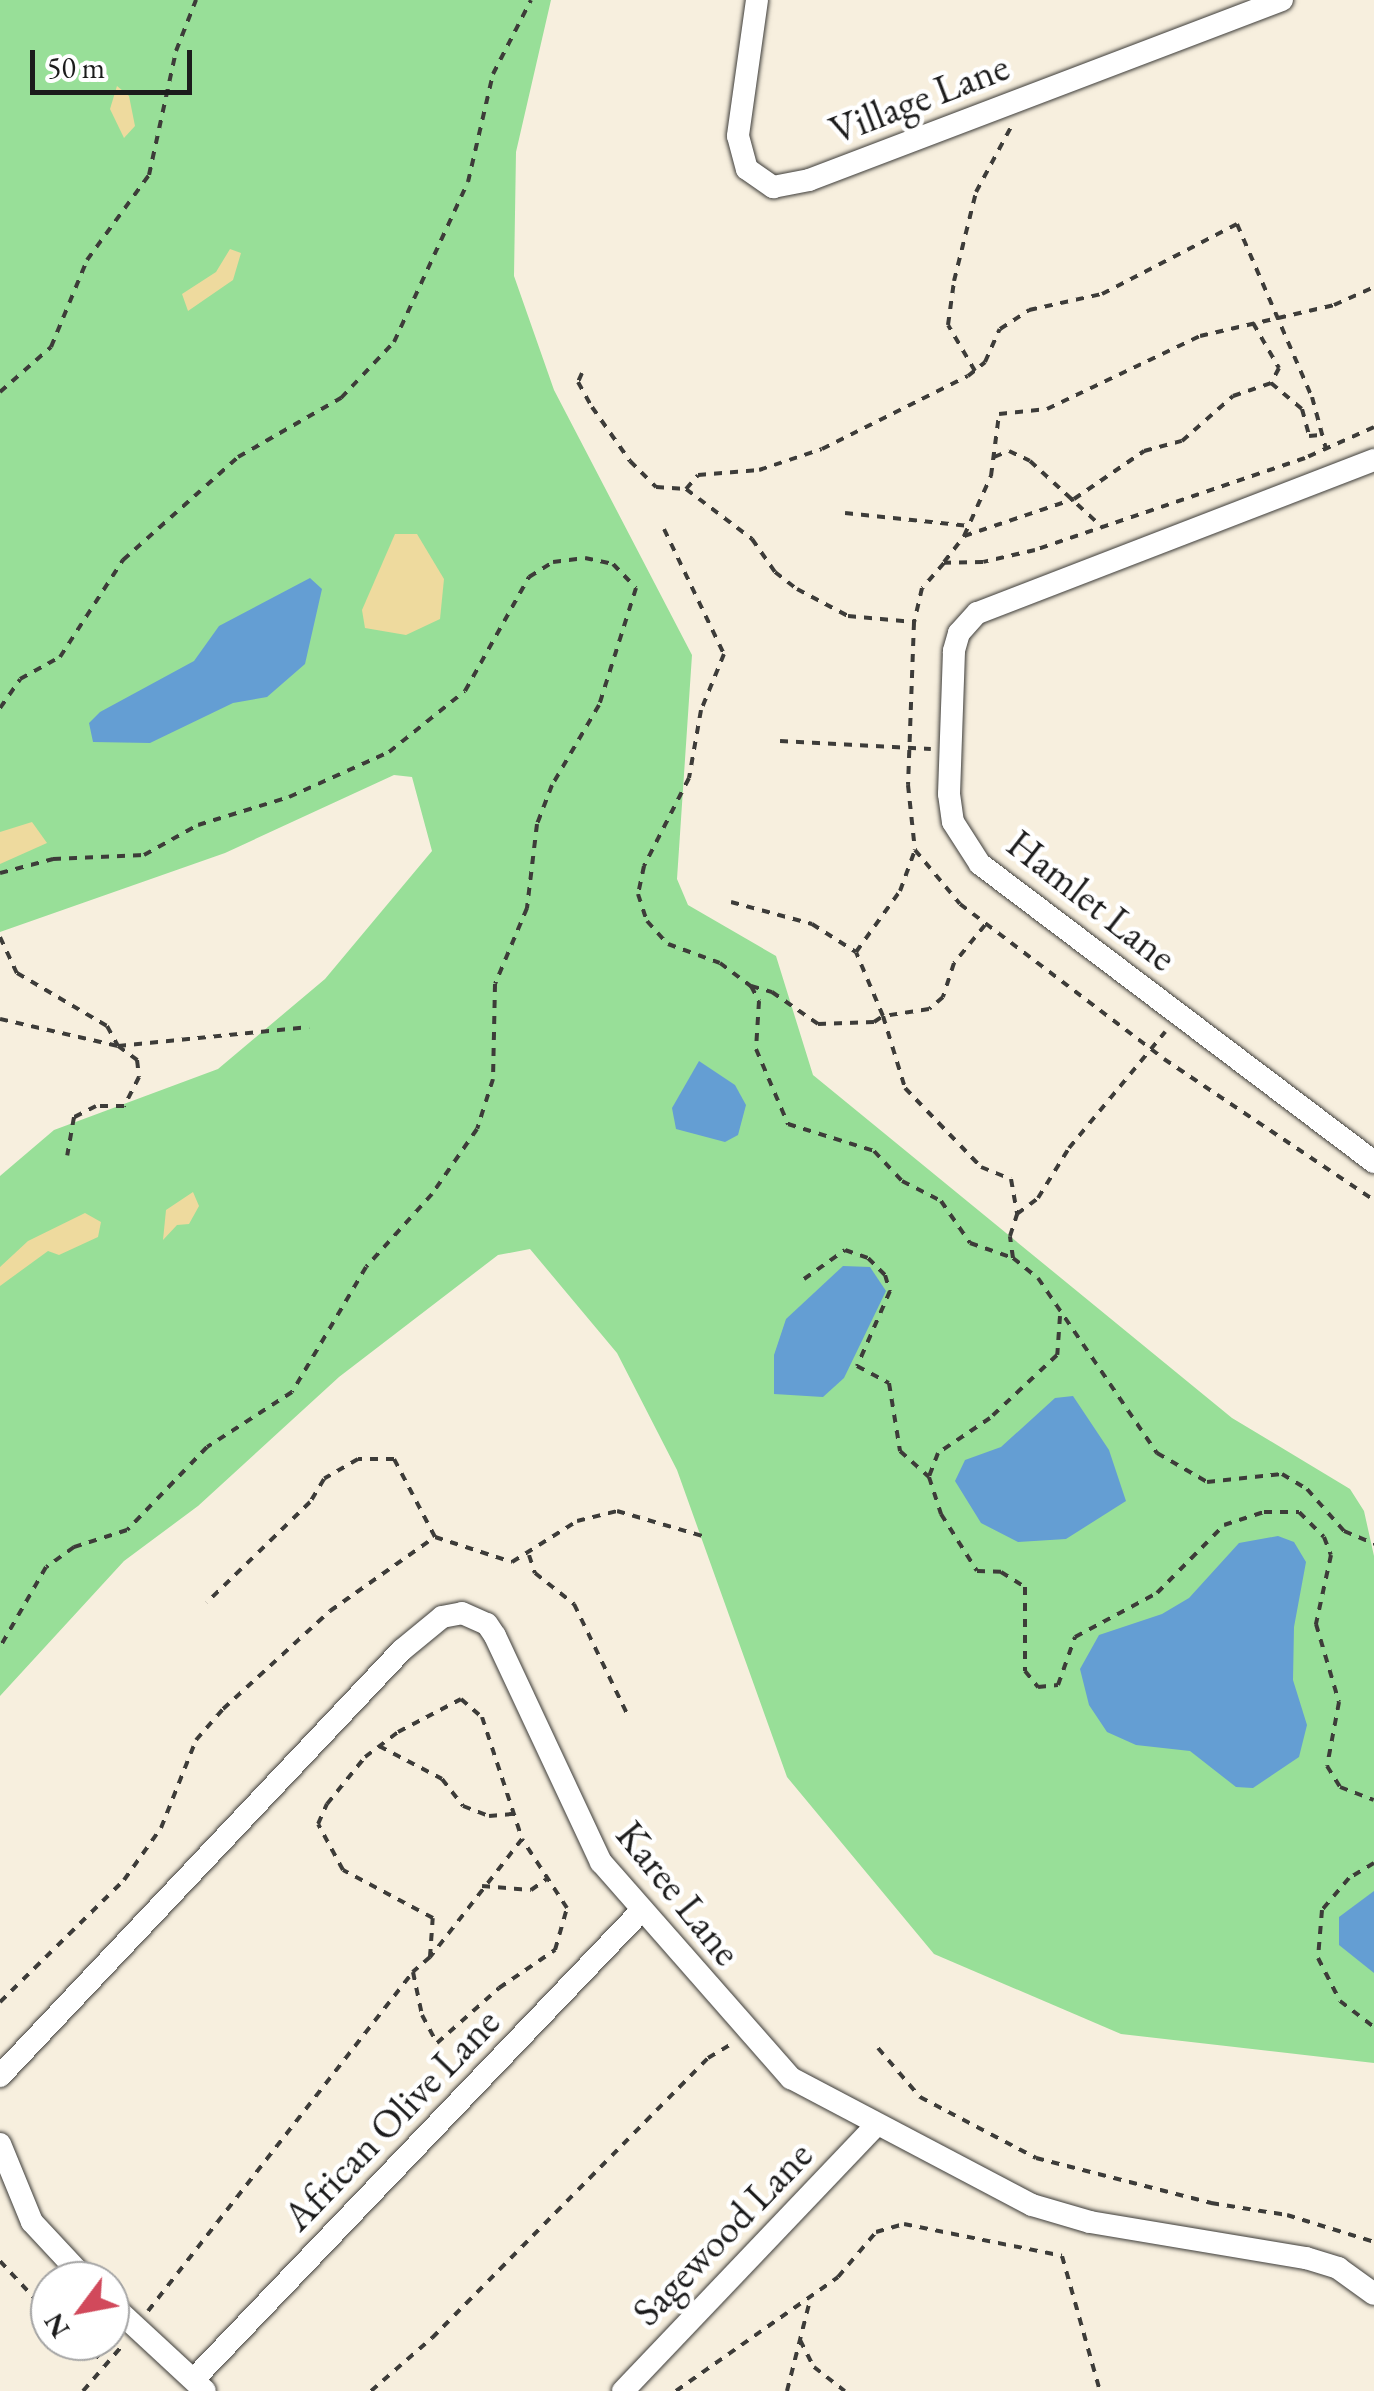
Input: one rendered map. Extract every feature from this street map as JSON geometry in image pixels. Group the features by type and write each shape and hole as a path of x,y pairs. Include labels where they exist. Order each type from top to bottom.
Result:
{"street":[{"name":"Village Lane","path":"757,0 738,136 747,169 758,182 790,186 1282,0"},
{"name":"Hamlet Lane","path":"1374,460 977,613 958,633 954,651 950,751 953,822 980,864 1374,1162"},
{"name":"Karee Lane","path":"0,2076 402,1650 452,1614 476,1617 495,1636 582,1832 642,1910 747,2033 792,2078 875,2126 1043,2208 1090,2222 1306,2258 1338,2268 1374,2294"},
{"name":"African Olive Lane","path":"199,2385 642,1910"},
{"name":"Sagewood Lane","path":"623,2391 875,2126"},
{"path":"0,2144 32,2222 69,2261"},
{"path":"130,2322 199,2385"}],"path":[{"path":"0,392 51,348 88,260 150,175 176,51 196,0"},
{"path":"0,708 20,679 60,657 134,550 238,457 341,398 394,342 468,182 493,74 531,0"},
{"path":"975,370 948,326 950,310 976,192 1014,122 1010,103"},
{"path":"686,489 698,475 759,470 822,448 975,370 1000,329 1029,310 1102,294 1237,224 1312,397 1326,448"},
{"path":"856,952 900,890 914,850 910,748 914,622 922,588 969,526 994,457 1000,414 1047,409 1200,336 1334,305 1374,287"},
{"path":"964,536 1066,500 1144,451 1182,440 1233,396 1271,382 1279,368 1252,323"},
{"path":"582,373 578,382 605,431 656,488 686,489 752,539 775,572 848,616 914,622"},
{"path":"1271,382 1302,408 1310,436 1320,435"},
{"path":"944,563 983,562 1103,528 1374,427"},
{"path":"994,457 1010,451 1030,462 1066,500 1103,528"},
{"path":"845,512 969,526"},
{"path":"664,528 724,654 702,710 689,778 644,866 638,894 647,921 668,944 720,963 751,986 772,992 818,1024 930,1009 943,997 954,963 985,924"},
{"path":"0,873 91,854 144,855 198,824 289,797 389,752 465,691 530,577 552,562 612,564 636,588 599,705 552,785 537,824 527,908 495,984 493,1079 477,1129 432,1194 366,1267 292,1392 207,1447 127,1530 74,1547 46,1567 0,1647"},
{"path":"780,741 950,751"},
{"path":"914,850 937,882 985,924 1150,1048 1374,1200"},
{"path":"731,902 812,924 856,952 883,1016 905,1088 981,1167 1011,1179 1017,1214 1010,1236 1014,1258"},
{"path":"0,937 16,974 107,1026 118,1046 137,1060 140,1077 124,1106 96,1106 74,1117 67,1156"},
{"path":"751,986 759,1001 756,1048 788,1124 874,1150 902,1181 941,1201 970,1244 1014,1258 1038,1278 1060,1316 1157,1454 1207,1482 1282,1474 1307,1489 1344,1531 1374,1544"},
{"path":"1017,1214 1038,1198 1069,1148 1104,1113 1150,1048 1180,1015"},
{"path":"0,1019 118,1046 309,1026"},
{"path":"804,1279 845,1250 868,1258 885,1276 890,1291 857,1366 889,1383 900,1451 929,1476 941,1514 976,1570 1001,1572 1025,1587 1025,1672 1048,1691 1058,1685 1075,1637 1157,1593 1224,1526 1264,1512 1310,1518 1332,1555 1316,1624 1339,1702 1327,1766 1340,1787 1374,1800"},
{"path":"929,1476 938,1453 990,1418 1056,1355 1060,1316"},
{"path":"207,1602 310,1502 324,1479 358,1459 394,1459 435,1537 512,1562 577,1521 617,1511 706,1537"},
{"path":"0,2002 124,1880 161,1828 196,1740 223,1709 330,1611 435,1537"},
{"path":"529,1554 535,1572 574,1604 630,1718"},
{"path":"413,1972 422,2015 437,2043 499,1988 555,1950 567,1908 522,1840 482,1717 461,1699 380,1746 326,1804 318,1824 343,1870 433,1918 430,1957"},
{"path":"380,1746 442,1778 463,1806 489,1816 514,1814"},
{"path":"83,2391 107,2366 413,1972 430,1957 482,1886 522,1840"},
{"path":"1374,1863 1349,1878 1322,1910 1318,1958 1340,2001 1374,2027"},
{"path":"482,1886 531,1890 548,1880"},
{"path":"371,2391 432,2338 708,2058 747,2033"},
{"path":"878,2048 920,2096 1036,2158 1211,2204 1288,2215 1374,2242"},
{"path":"676,2391 719,2355 810,2300 876,2232 904,2224 1062,2256 1100,2391"},
{"path":"0,2261 30,2293"},
{"path":"787,2391 810,2300"},
{"path":"800,2340 814,2367 846,2391"},
{"path":"102,2361 107,2366"}],"green space":[{"path":"0,0 551,0 516,152 514,276 554,390 692,655 677,879 688,905 776,956 813,1075 1232,1418 1350,1489 1364,1511 1374,1556 1374,2063 1121,2034 934,1954 787,1777 677,1470 617,1353 530,1249 498,1255 339,1377 198,1506 124,1561 0,1696 0,1176 54,1130 218,1069 325,979 432,851 412,777 394,775 225,853 0,932"}],"sand":[{"path":"117,86 129,96 135,126 124,138 110,109"},
{"path":"230,249 241,253 233,280 188,311 182,294 216,272"},
{"path":"395,534 417,534 444,579 440,619 406,635 365,628 362,610"},
{"path":"32,822 47,843 0,864 0,832"},
{"path":"193,1192 199,1206 189,1224 177,1225 163,1240 166,1210"},
{"path":"85,1213 101,1222 98,1237 59,1255 48,1251 0,1286 0,1267 28,1241"}],"water":[{"path":"310,578 322,589 305,664 267,697 233,703 150,743 93,742 89,723 100,712 194,661 219,626"},
{"path":"699,1061 735,1085 746,1105 738,1135 725,1142 676,1129 672,1108"},
{"path":"843,1266 870,1267 886,1291 844,1378 823,1397 774,1394 774,1355 786,1319"},
{"path":"1073,1396 1109,1450 1126,1501 1066,1539 1018,1542 981,1523 955,1481 965,1460 1001,1447 1055,1398"},
{"path":"1278,1536 1294,1542 1306,1562 1294,1627 1293,1680 1307,1725 1299,1757 1253,1788 1236,1787 1190,1751 1136,1745 1107,1732 1089,1705 1080,1669 1099,1635 1162,1614 1189,1598 1239,1543"},
{"path":"1374,1891 1374,1973 1339,1945 1339,1917"}]}
